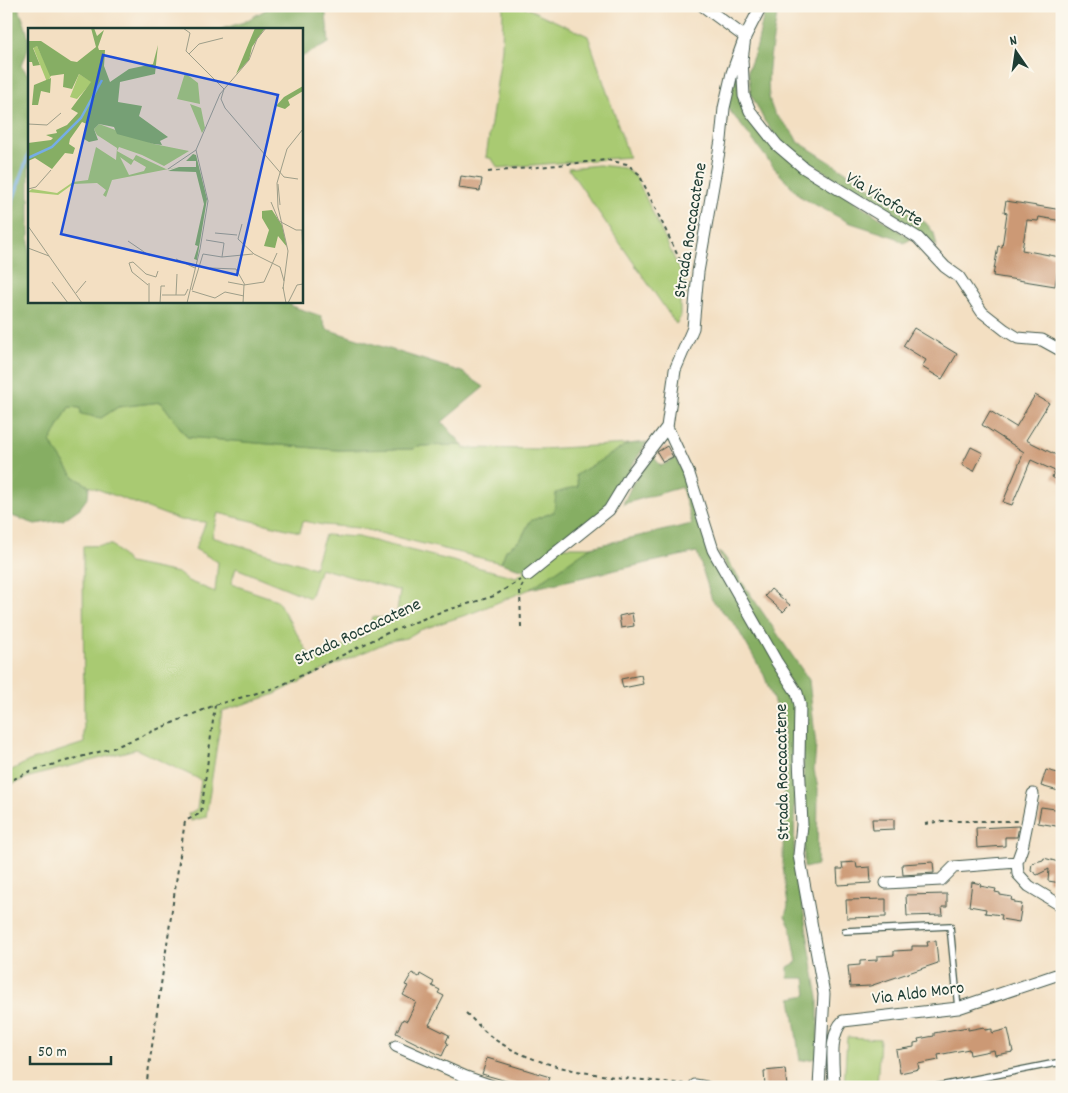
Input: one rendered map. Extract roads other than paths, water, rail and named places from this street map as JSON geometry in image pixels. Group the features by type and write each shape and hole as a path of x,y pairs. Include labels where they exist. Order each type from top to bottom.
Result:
{"street":[{"path":"703,6 745,37"},
{"name":"Strada Roccacatene","path":"528,575 609,510 629,477 667,427 675,370 693,328 698,272 720,149 724,108 732,73 745,37 761,6"},
{"name":"Via Vicoforte","path":"745,37 742,60 744,96 750,111 777,145 804,168 918,238 945,267 959,277 982,312 1005,330 1018,338 1042,340 1062,351"},
{"name":"Strada Roccacatene","path":"667,427 689,474 713,550 776,661 797,693 800,705 799,760 802,825 799,855 824,994 819,1087"},
{"path":"1033,794 1029,821 1017,862 1018,874 1029,886 1062,906"},
{"path":"886,884 941,880 954,867 1017,862"},
{"name":"Via Aldo Moro","path":"834,1087 834,1044 837,1027 843,1021 958,1008 1062,973"},
{"path":"396,1046 465,1082 495,1087"}],"lane":[{"path":"845,931 950,926 958,1008"},
{"path":"935,1087 1056,1063 1062,1065"}],"waterway":[{"path":"6,221 28,156"}]}
